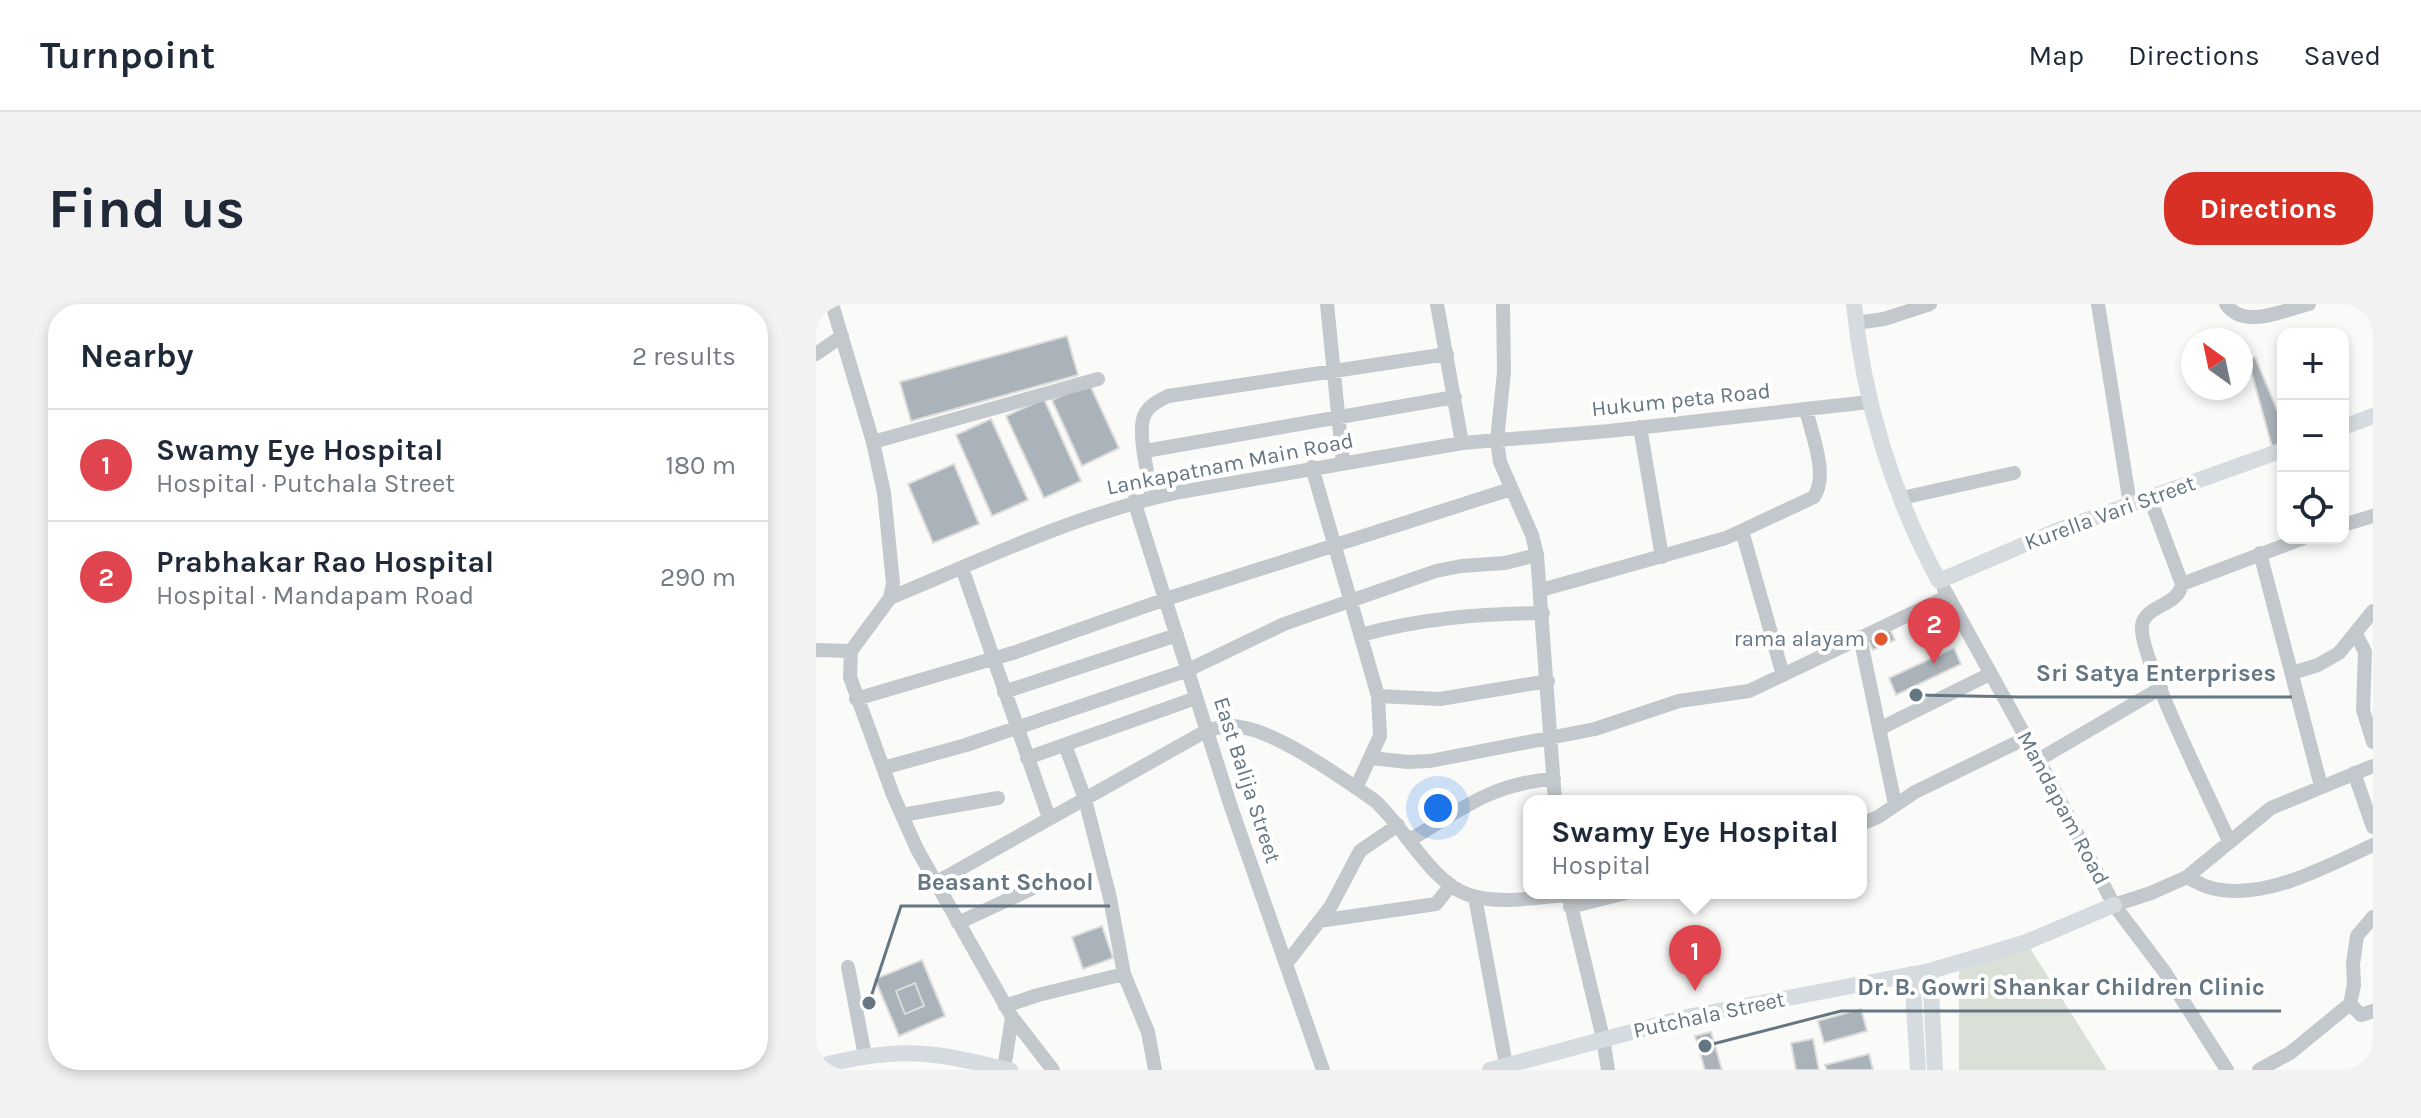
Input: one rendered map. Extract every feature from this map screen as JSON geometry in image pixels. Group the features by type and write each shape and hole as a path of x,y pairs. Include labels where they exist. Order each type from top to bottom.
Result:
{"main road":[{"path":"1854,304 1869,402 1881,445 1944,588"},
{"path":"2349,425 2373,416"},
{"name":"Kurella Vari Street","path":"1944,588 2056,531 2277,452"},
{"name":"Mandapam Road","path":"1930,971 2024,943 2114,905"},
{"path":"1930,971 1935,1070"},
{"name":"Putchala Street","path":"1498,1068 1687,1017 1930,971"},
{"path":"1912,974 1918,1070"},
{"path":"816,1067 865,1056 934,1054 969,1065 1007,1069"}],"street":[{"path":"832,304 873,442 891,549 893,583 890,598 851,651 850,677 856,699 902,815 935,883 1009,1011 1053,1070"},
{"path":"1327,304 1343,463"},
{"path":"1437,304 1462,443"},
{"path":"1503,304 1504,372 1497,440 1500,462 1532,535 1537,555 1555,795"},
{"path":"1856,323 1884,319 1930,304"},
{"path":"2098,304 2130,504"},
{"path":"2226,304 2235,314 2251,318 2309,304"},
{"path":"816,354 842,336"},
{"path":"1152,498 1143,418 1156,402 1168,396 1447,354"},
{"path":"873,442 1098,379"},
{"path":"1145,451 1455,397"},
{"name":"Hukum peta Road","path":"1497,440 1869,402"},
{"path":"1541,590 1726,538 1814,497 1818,491 1820,472 1806,409"},
{"path":"1640,427 1662,557"},
{"name":"Lankapatnam Main Road","path":"890,598 1066,524 1134,501 1312,467 1497,440"},
{"path":"1312,467 1378,696 1380,736 1356,788"},
{"path":"1902,498 2014,473"},
{"path":"856,699 994,659 1166,599 1511,489"},
{"path":"2149,496 2182,584 2178,596 2146,616 2141,623 2147,654 2229,841"},
{"name":"East Balija Street","path":"1134,501 1206,731 1323,1070"},
{"path":"2349,523 2373,516"},
{"path":"1742,531 1783,675"},
{"path":"2182,584 2286,544"},
{"path":"2260,553 2321,786"},
{"path":"883,768 966,745 1188,670 1284,624 1448,568 1505,563 1537,555"},
{"path":"962,568 1049,818"},
{"path":"1371,758 1430,761 1595,729 1679,701 1749,691 1860,637 1944,588"},
{"name":"Mandapam Road","path":"1944,588 2114,905"},
{"path":"2292,673 2339,653 2373,611"},
{"path":"1361,635 1418,620 1480,614 1543,613"},
{"path":"2356,634 2365,652 2368,683 2363,710 2373,742"},
{"path":"1004,692 1177,635"},
{"path":"1860,637 1895,804"},
{"path":"816,650 851,651"},
{"path":"1879,729 1990,674"},
{"path":"1378,696 1440,699 1548,681"},
{"path":"2038,760 2161,688"},
{"path":"1027,758 1196,698"},
{"path":"935,883 1206,731 1234,726 1261,732 1381,806 1451,885 1475,897 1523,899"},
{"path":"1867,822 1895,804 2026,738"},
{"path":"1065,745 1085,799 1110,898 1124,974 1148,1032 1155,1070"},
{"path":"2227,1070 2164,971 2114,905 2187,877 2271,808 2373,766"},
{"path":"2354,773 2373,827"},
{"path":"1410,840 1490,792 1526,781 1554,779"},
{"path":"902,815 998,798"},
{"path":"1286,964 1342,889 1360,851 1398,825"},
{"path":"2187,877 2208,888 2225,891 2271,885 2302,877 2373,845"},
{"path":"958,923 1046,882"},
{"path":"1319,921 1436,904 1451,885"},
{"path":"1475,897 1498,1068"},
{"path":"1569,899 1608,1070"},
{"path":"2259,1070 2290,1053 2350,1004 2357,936 2373,917"},
{"path":"848,967 865,1056"},
{"path":"1009,1011 1038,995 1124,974"},
{"path":"2350,1004 2361,1015 2373,1011"},
{"path":"1007,1069 1009,1011"}],"shaded area":[{"path":"2030,948 2107,1070 1959,1070 1959,971"}],"building":[{"path":"1067,336 1078,375 911,421 900,382"},
{"path":"2253,358 2277,410 2277,448 2273,450 2253,378"},
{"path":"1089,383 1119,448 1082,466 1052,400"},
{"path":"1044,399 1081,481 1044,498 1006,416"},
{"path":"991,419 1028,500 992,516 956,435"},
{"path":"954,464 979,524 933,543 908,484"},
{"name":"rama alayam","path":"1889,628 1895,640 1873,650 1867,638"},
{"path":"1954,648 1961,664 1896,695 1889,678"},
{"path":"1102,926 1113,958 1083,969 1072,937"},
{"path":"922,960 945,1016 899,1036 875,979","holes":["915,983 924,1006 905,1014 896,991"]},
{"path":"915,983 924,1006 905,1014 896,991"},
{"path":"1861,1009 1867,1031 1824,1043 1818,1021"},
{"path":"1711,1032 1722,1070 1705,1070 1695,1036"},
{"path":"1813,1039 1819,1070 1796,1070 1791,1043"},
{"path":"1869,1054 1873,1070 1827,1070 1825,1065"}],"place":[{"name":"rama alayam","path":"1881,639"},
{"name":"Prabhakar Rao Hospital","path":"1934,664"},
{"name":"Sri Satya Enterprises","path":"1916,695"},
{"name":"Swamy Eye Hospital","path":"1695,991"},
{"name":"Beasant School","path":"869,1003"},
{"name":"Dr. B. Gowri Shankar Children Clinic","path":"1705,1046"}]}
